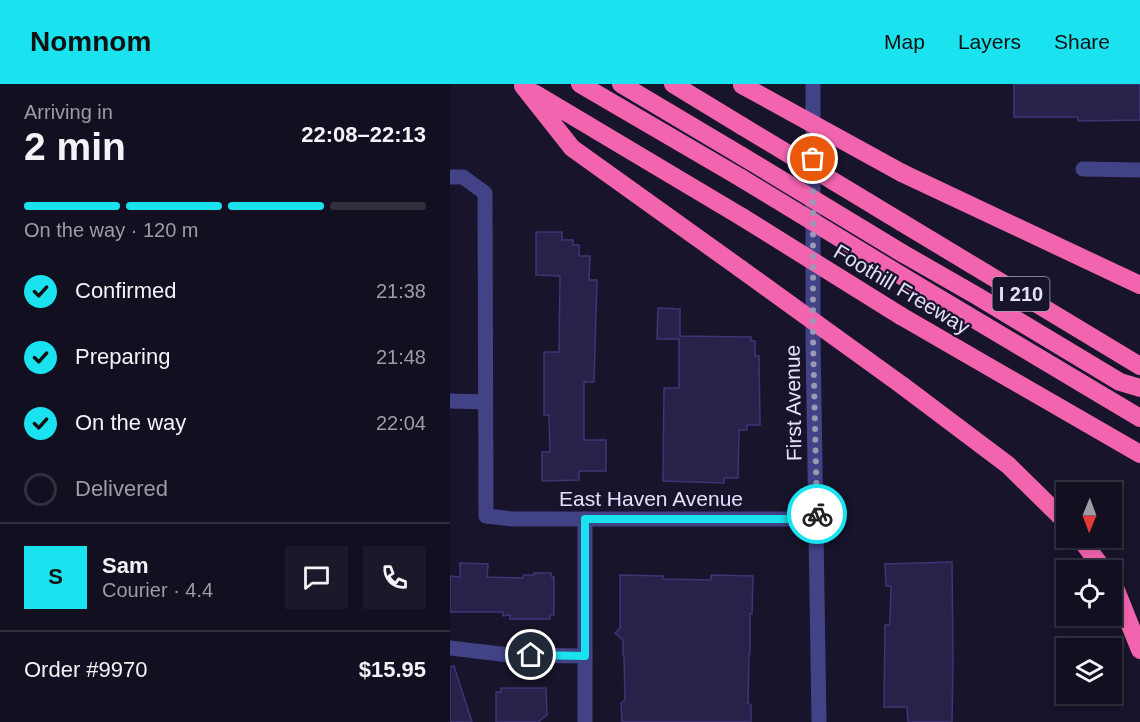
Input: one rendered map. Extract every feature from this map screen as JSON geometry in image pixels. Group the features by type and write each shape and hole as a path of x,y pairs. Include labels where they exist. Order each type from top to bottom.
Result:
{"highway":[{"path":"580,84 1140,418"},
{"path":"621,84 1120,382 1140,388"},
{"name":"I 210","path":"672,84 1140,366"},
{"path":"741,84 902,173 1140,285"},
{"path":"521,85 572,148 741,268 1008,465 1056,512"},
{"name":"Foothill Freeway","path":"521,85 902,316 1140,454"},
{"path":"1087,548 1096,560"},
{"path":"1122,605 1140,650"}],"street":[{"name":"First Avenue","path":"813,84 813,339 819,722"},
{"path":"1083,170 1140,170"},
{"path":"450,177 463,177 485,193 485,402 450,401"},
{"name":"East Haven Avenue","path":"485,402 486,516 513,519 817,519"},
{"path":"585,519 585,722"},
{"path":"450,648 509,655 585,656"}],"building":[{"path":"1014,84 1140,84 1140,120 1078,121 1078,117 1014,117"},
{"path":"536,232 562,232 562,240 573,240 573,245 579,245 579,256 590,256 589,280 597,280 594,382 584,382 584,440 606,440 606,471 579,471 579,480 542,481 542,452 550,452 549,415 544,415 544,352 559,352 560,276 536,275"},
{"path":"658,308 680,309 680,336 751,337 751,341 755,341 755,356 759,356 760,425 747,425 747,430 739,430 738,478 724,478 724,483 663,481 664,388 679,388 679,339 657,339"},
{"path":"952,562 952,722 908,722 907,707 884,707 885,625 889,625 890,622 891,586 886,586 885,564"},
{"path":"460,563 488,564 487,577 522,578 524,575 534,575 534,573 551,573 554,577 554,615 550,615 550,619 510,619 510,615 503,616 503,612 450,612 450,576 460,577"},
{"path":"620,575 711,580 711,575 753,576 748,703 751,705 751,722 622,722 621,703 625,700 623,640 615,633 620,628"},
{"path":"454,666 472,722 450,722 450,667"},
{"path":"501,688 546,688 547,715 538,722 496,722 496,692 501,692"}],"way so far":[{"path":"813,159 813,339 817,514"}],"route":[{"path":"531,655 585,656 585,519 817,519 817,514"}]}
